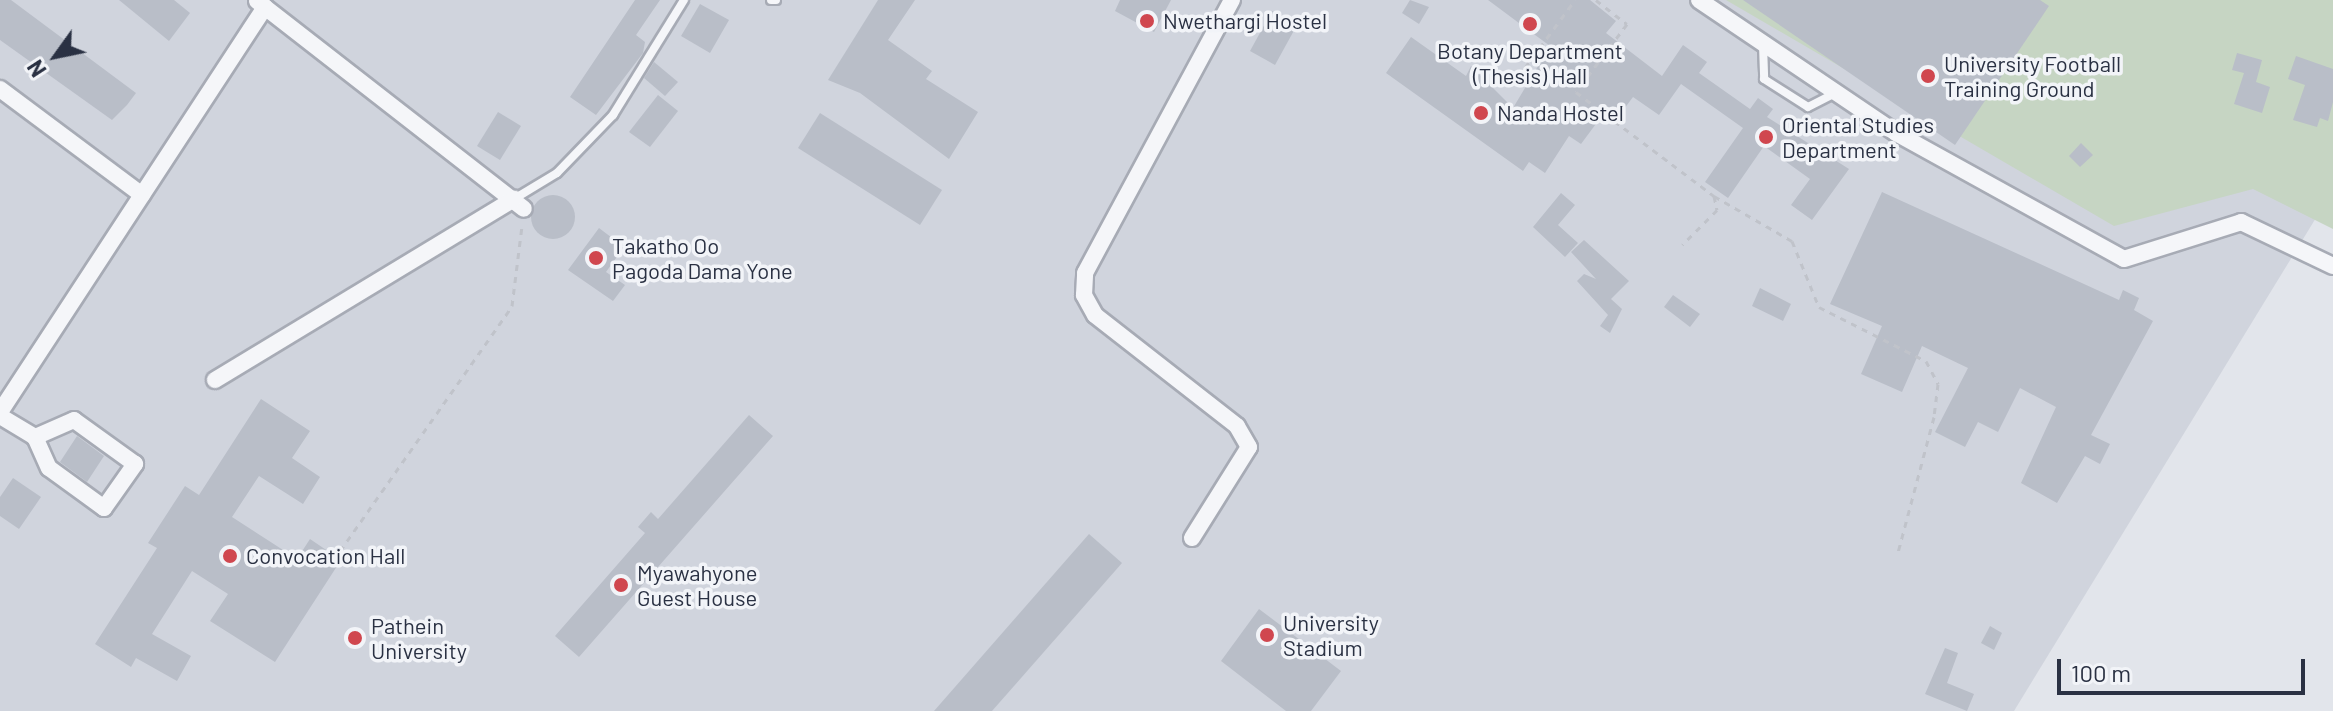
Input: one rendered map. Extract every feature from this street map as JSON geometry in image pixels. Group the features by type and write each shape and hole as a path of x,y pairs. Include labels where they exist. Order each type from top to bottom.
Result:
{"street":[{"path":"1192,538 1249,447 1237,426 1095,315 1084,295 1085,273 1232,0"},
{"path":"1699,0 1833,94 2124,259 2241,222 2333,266"},
{"path":"35,437 74,420 135,464 104,508 49,468 35,437 0,414 142,195 260,3 519,204 215,380"},
{"path":"0,89 142,195"}],"lane":[{"path":"519,204 557,173 613,115 684,0"},
{"path":"1763,45 1764,79 1808,107 1833,94"}],"path":[{"path":"1518,77 1575,0"},
{"path":"1596,0 1627,24 1576,92 1714,196 1792,241 1819,307 1926,361 1938,384 1934,417 1898,552"},
{"path":"1682,245 1717,210 1714,196"},
{"path":"340,551 512,306 519,204"}],"shaded area":[{"name":"Pathein University","path":"0,0 2058,0 2330,195 2014,711 0,711"}],"green space":[{"path":"1726,0 2333,0 2333,229 2253,189 2114,226"}],"building":[{"path":"0,0 11,0 136,93 127,105 112,120 0,40"},
{"path":"119,0 174,0 190,13 169,41"},
{"path":"635,0 660,0 636,35 645,42 643,53 596,115 570,97"},
{"path":"878,0 915,0 888,40 932,71 926,79 978,112 949,159 860,93 828,80"},
{"name":"Nwethargi Hostel","path":"1120,0 1171,0 1154,32 1115,11"},
{"path":"1410,0 1429,7 1419,24 1402,13"},
{"path":"1488,0 1590,0 1616,21 1606,33 1662,76 1683,45 1707,62 1699,73 1750,109 1758,98 1773,109 1767,117 1849,169 1812,220 1791,205 1810,179 1764,146 1728,198 1705,182 1743,128 1681,84 1659,115 1633,97 1618,117 1607,109 1581,144 1569,136 1545,173 1529,162 1523,171 1386,73 1411,37 1466,76 1471,66 1513,108 1550,46"},
{"name":"University Football Training Ground","path":"1743,0 2040,0 2049,6 1955,145"},
{"path":"700,4 729,20 710,53 681,36"},
{"path":"1272,11 1297,25 1275,65 1250,51"},
{"path":"2237,53 2262,60 2256,82 2270,87 2262,113 2234,104 2244,73 2232,70"},
{"path":"2296,56 2333,69 2333,102 2328,121 2320,118 2317,127 2293,120 2305,85 2288,79"},
{"path":"654,62 678,82 665,96 644,78"},
{"path":"658,95 678,111 650,147 629,132"},
{"path":"498,112 521,126 500,160 477,146"},
{"path":"820,113 942,190 920,225 798,148"},
{"path":"2081,143 2093,155 2080,167 2069,156"},
{"path":"1882,192 2119,300 2123,290 2139,298 2134,310 2153,321 2091,435 2110,444 2100,464 2085,456 2057,503 2021,483 2056,407 2020,388 1998,432 1978,422 1965,447 1935,432 1968,368 1922,346 1902,392 1861,374 1882,326 1830,304"},
{"path":"1561,193 1575,205 1558,225 1578,243 1565,257 1533,227"},
{"path":"553,195 569,201 575,217 569,233 553,239 537,233 531,217 537,201"},
{"name":"Takatho Oo Pagoda Dama Yone","path":"599,228 624,247 606,272 625,285 613,301 568,270"},
{"path":"1584,240 1629,281 1611,299 1622,309 1610,333 1600,326 1608,315 1577,281 1584,274 1596,279 1571,252"},
{"path":"1760,288 1791,304 1783,321 1752,306"},
{"path":"1673,295 1700,314 1690,327 1664,307"},
{"path":"261,399 310,431 292,458 320,477 303,504 259,476 232,517 297,559 310,539 341,560 275,662 210,621 228,594 192,571 152,634 191,656 177,681 136,658 131,667 95,644 157,548 148,543 185,486 199,495"},
{"name":"Myawahyone Guest House","path":"749,415 773,436 579,657 555,636 645,533 638,527 651,512 658,519"},
{"path":"77,436 104,456 87,482 60,462"},
{"path":"13,478 41,497 19,529 0,516 0,497"},
{"path":"1089,534 1122,563 992,711 934,711"},
{"name":"University Stadium","path":"1259,609 1341,671 1311,711 1286,711 1221,661"},
{"path":"1990,626 2002,633 1994,650 1981,643"},
{"path":"1945,648 1958,653 1947,683 1974,694 1967,711 1925,694"}],"place":[{"name":"Nwethargi Hostel","path":"1147,21"},
{"name":"Botany Department (Thesis) Hall","path":"1530,24"},
{"name":"University Football Training Ground","path":"1928,76"},
{"name":"Nanda Hostel","path":"1481,113"},
{"name":"Oriental Studies Department","path":"1766,137"},
{"name":"Takatho Oo Pagoda Dama Yone","path":"596,258"},
{"name":"Convocation Hall","path":"230,556"},
{"name":"Myawahyone Guest House","path":"621,585"},
{"name":"University Stadium","path":"1267,635"},
{"name":"Pathein University","path":"355,638"}]}
